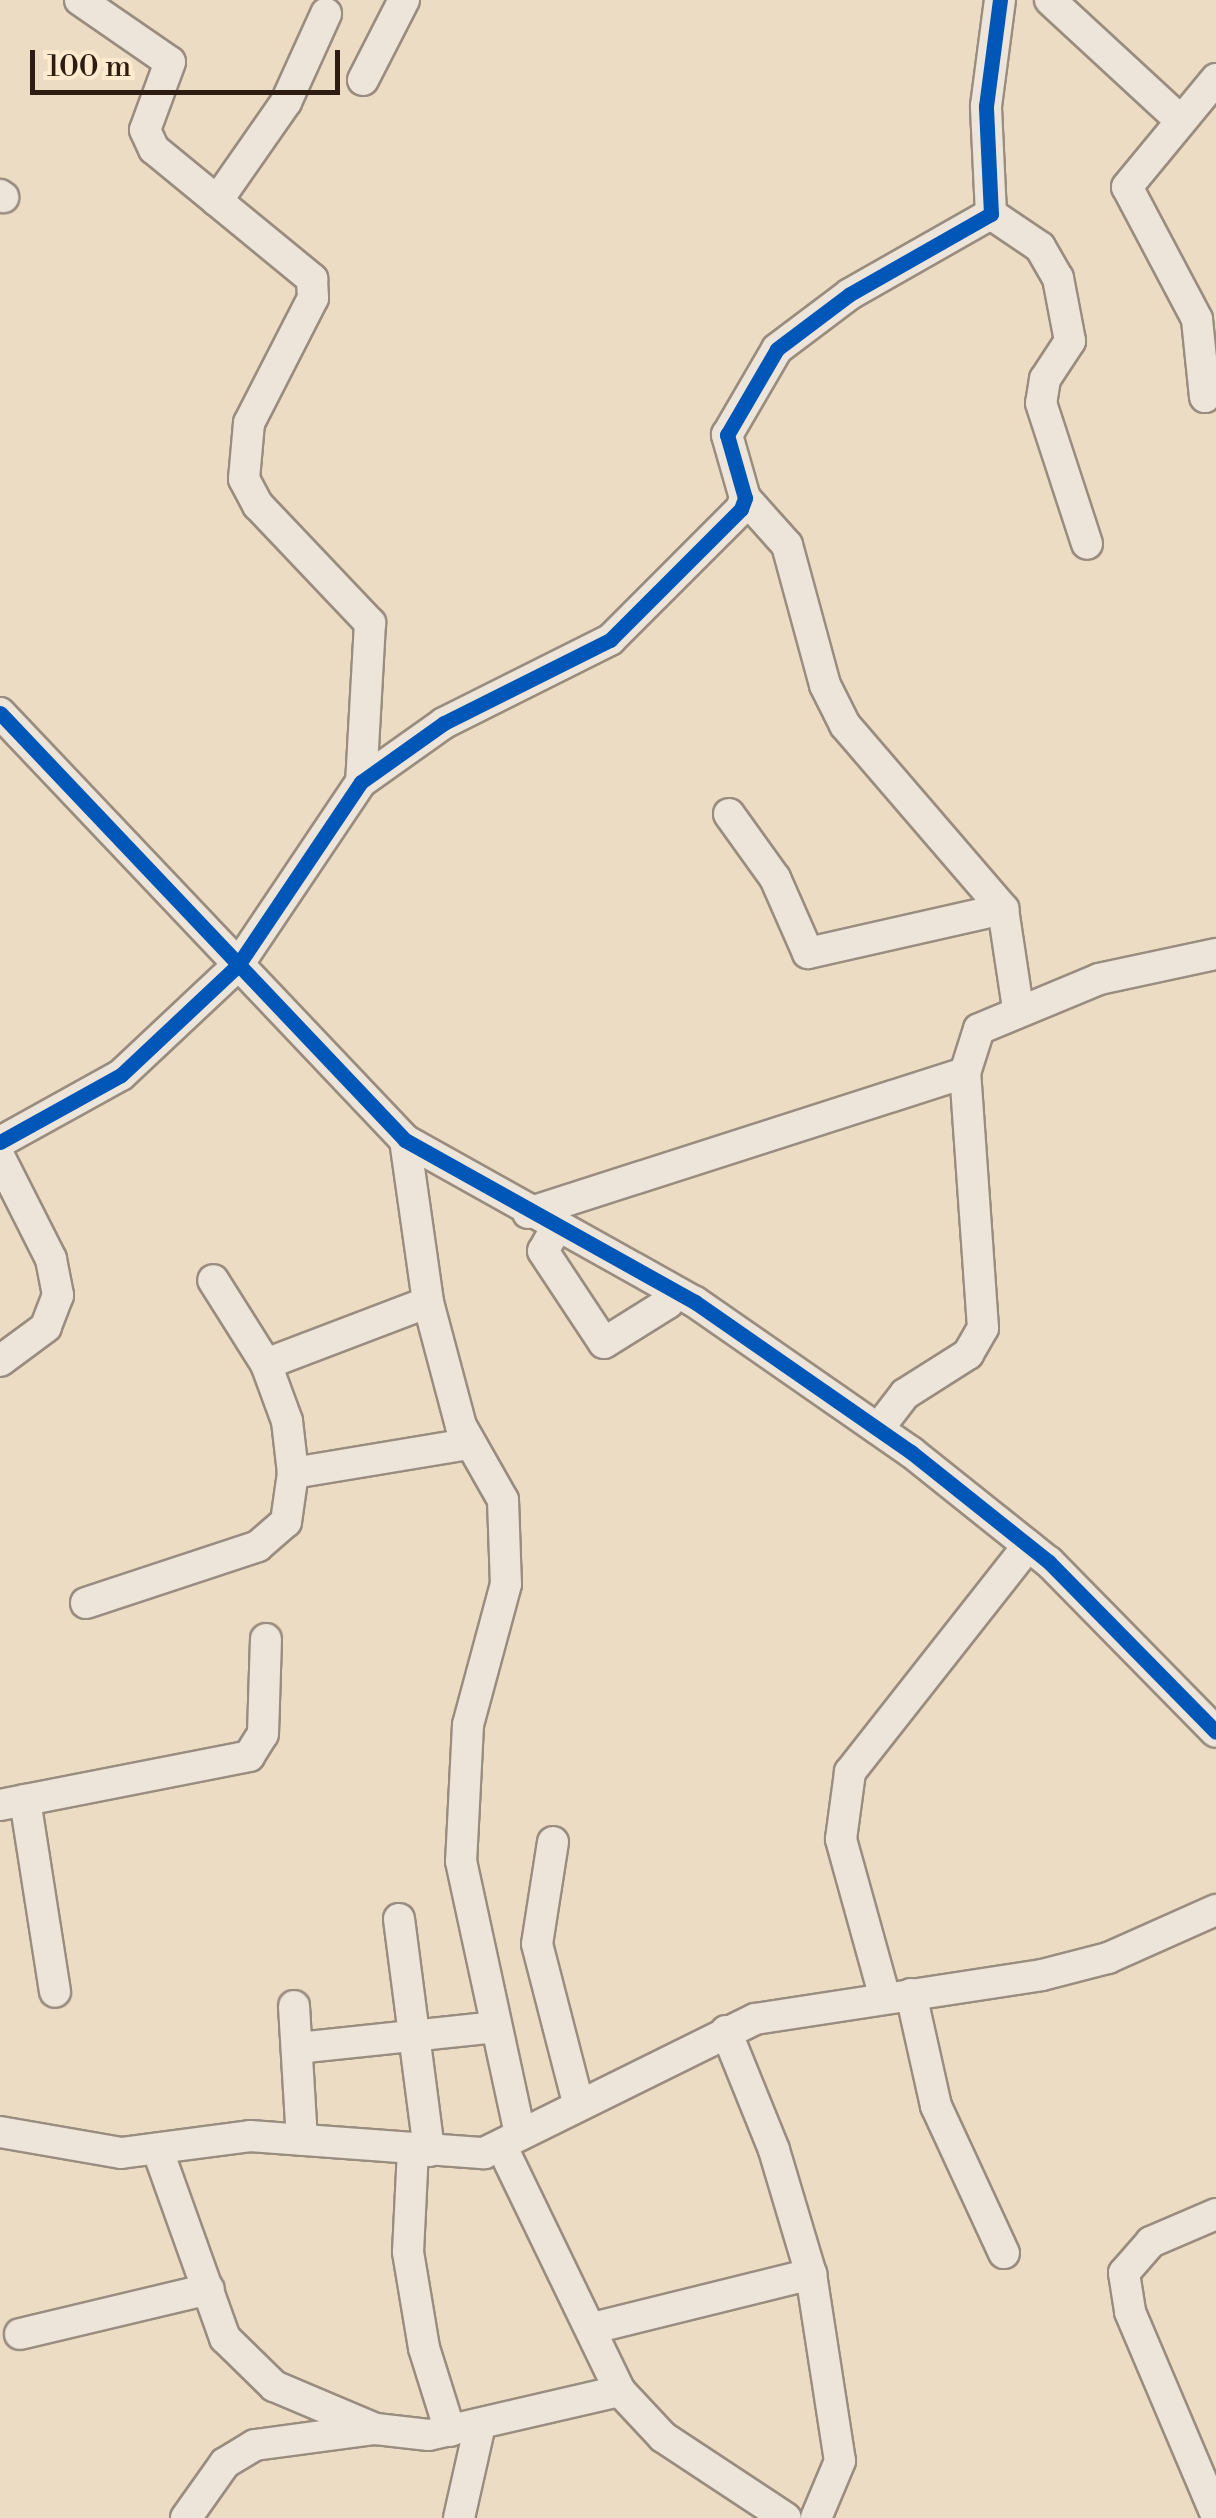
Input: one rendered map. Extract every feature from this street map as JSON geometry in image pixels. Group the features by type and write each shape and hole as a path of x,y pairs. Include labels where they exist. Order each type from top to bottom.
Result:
{"street":[{"path":"80,0 170,62 145,130 159,154 314,286 249,423 244,479 258,505 370,623 361,782"},
{"path":"363,80 404,0"},
{"path":"991,214 986,106 1000,0"},
{"path":"1050,0 1178,118"},
{"path":"216,200 286,102 326,14"},
{"path":"1204,398 1207,319 1128,195 1130,180 1178,118 1216,79"},
{"path":"991,214 837,303 776,349 727,435 745,498 787,545 825,685 846,725 1003,909 1018,1008"},
{"path":"991,214 1040,247 1058,278 1070,340 1045,379 1040,403 1087,544"},
{"path":"0,1142 121,1074 238,965 361,782 444,722 628,627 745,498"},
{"path":"0,713 405,1140 528,1213 666,1286 878,1429 1028,1546 1216,1732"},
{"path":"729,814 776,878 808,952 1003,909"},
{"path":"878,1429 905,1394 968,1354 983,1328 966,1073 978,1029 1018,1008 1116,975 1216,954"},
{"path":"528,1213 966,1073"},
{"path":"405,1140 428,1302 468,1444 503,1500 506,1584 468,1726 461,1829 496,2027 511,2141 620,2391 663,2437 786,2518"},
{"path":"0,1158 51,1259 58,1295 46,1327 0,1361"},
{"path":"556,1228 542,1251 604,1343 668,1303 666,1286"},
{"path":"86,1604 277,1535 293,1473 287,1421 266,1364 214,1280"},
{"path":"266,1364 428,1302"},
{"path":"293,1473 468,1444"},
{"path":"1004,2253 936,2106 841,1839 850,1772 1028,1546"},
{"path":"55,1992 12,1802 248,1756 263,1734 266,1639"},
{"path":"553,1842 537,1944 579,2106"},
{"path":"0,2132 91,2152 158,2152 224,2138 421,2150 511,2141 726,2031 789,2011 898,1996 1108,1958 1216,1910"},
{"path":"399,1919 414,2039 421,2150 408,2252 424,2348 465,2428 460,2518"},
{"path":"294,2006 302,2140"},
{"path":"296,2048 414,2039 496,2027"},
{"path":"726,2031 774,2150 811,2274 840,2462 816,2518"},
{"path":"158,2152 225,2338 253,2372 376,2429"},
{"path":"1216,2214 1135,2253 1124,2283 1216,2515"},
{"path":"593,2328 811,2274"},
{"path":"20,2334 209,2290"},
{"path":"186,2518 225,2462 255,2445 376,2429 465,2428 620,2391"}],"cycle path":[{"path":"0,1142 121,1075 238,965 361,782 444,723 610,640 741,509 745,498 727,435 777,349 850,294 991,214 986,106 1000,0"},
{"path":"0,713 405,1140 695,1302 911,1452 1049,1562 1216,1732"}]}
